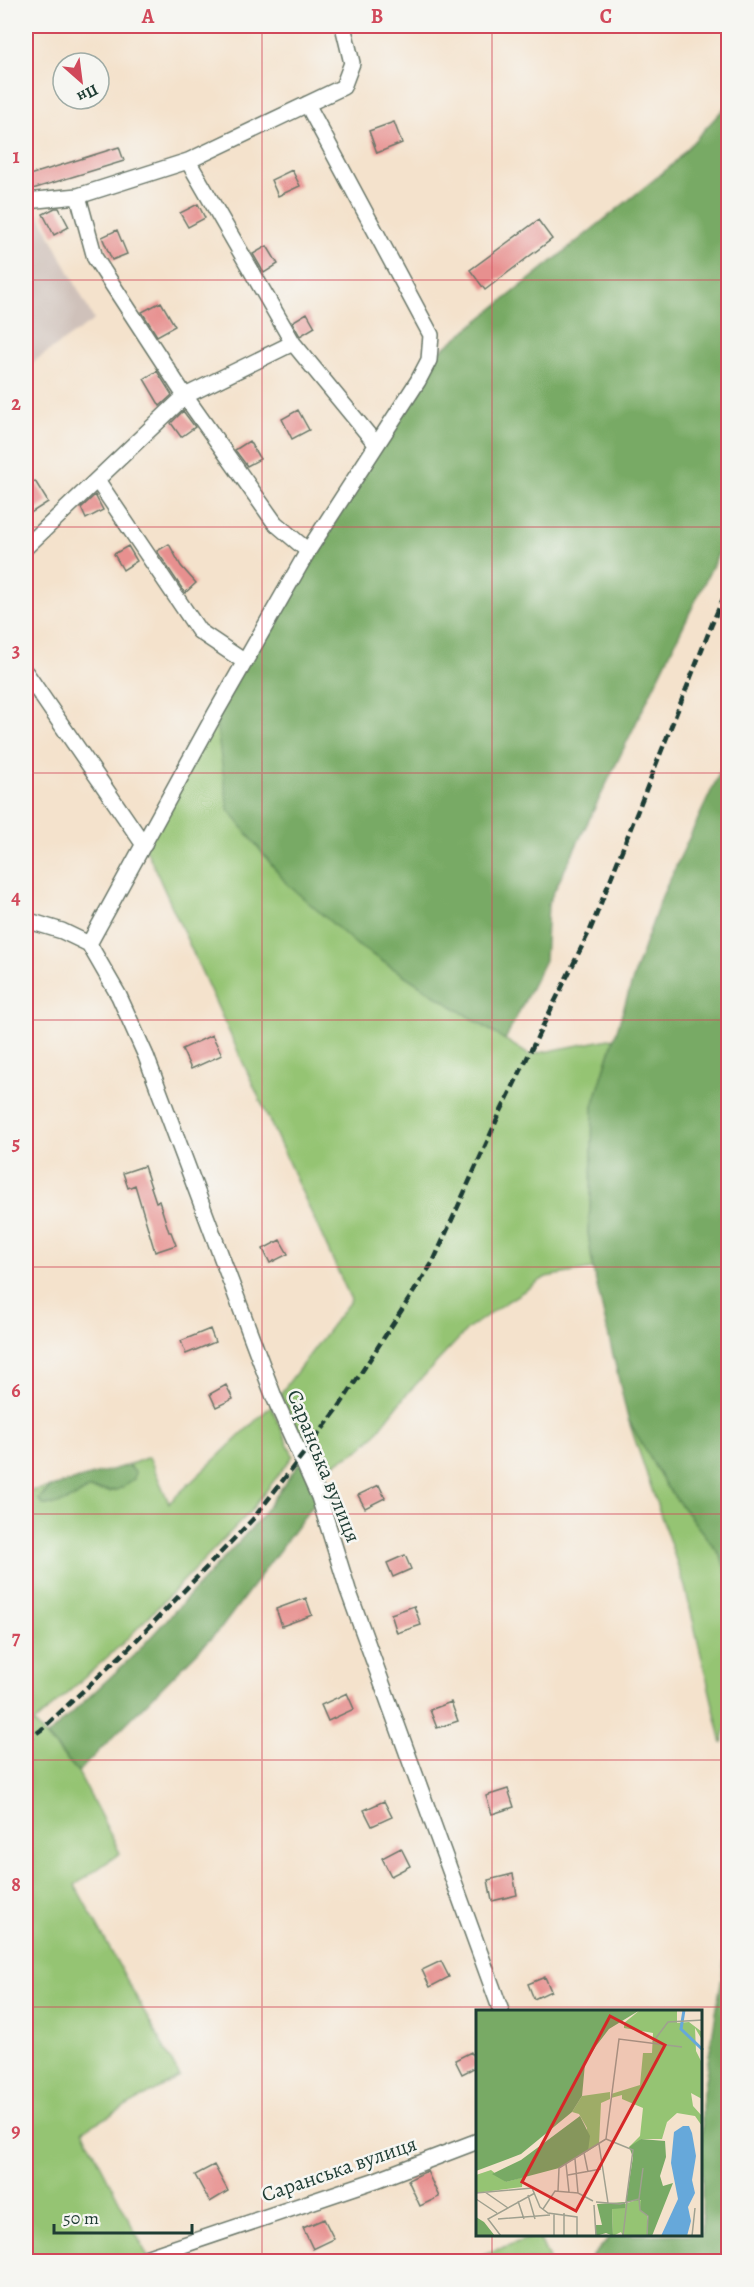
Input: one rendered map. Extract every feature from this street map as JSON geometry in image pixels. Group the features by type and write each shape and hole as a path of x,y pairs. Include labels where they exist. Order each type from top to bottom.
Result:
{"street":[{"path":"26,201 78,196 188,160 343,87 352,63 343,26"},
{"path":"26,920 62,931 89,944 308,551 418,381 429,360 431,335 307,104"},
{"path":"188,160 292,343 376,444"},
{"path":"78,196 95,258 185,396 275,523 308,551"},
{"path":"26,547 185,396 292,343"},
{"path":"97,480 200,631 245,662"},
{"path":"26,673 144,845"},
{"name":"Саранська вулиця","path":"89,944 118,996 146,1056 274,1396 319,1497 348,1590 501,2010"},
{"name":"Саранська вулиця","path":"142,2260 375,2180 476,2142"}],"shaded area":[{"path":"26,209 39,214 94,320 26,367"}],"green space":[{"path":"728,104 728,534 548,904 545,960 505,1040 357,945 286,883 228,809 215,714 429,360 671,166"},
{"path":"215,714 357,945 529,1055 614,1038 593,1106 588,1232 593,1269 546,1277 467,1330 406,1395 373,1437 358,1451 315,1474 280,1394 351,1300 144,845"},
{"path":"728,755 728,1577 721,1556 666,1486 628,1419 593,1269 588,1232 593,1106 637,966 662,896"},
{"path":"271,1406 293,1456 249,1513 123,1643 34,1723 78,1772 120,1853 75,1885 180,2077 83,2130 150,2261 26,2261 26,1487 30,1491 51,1487 41,1496 76,1497 88,1489 110,1492 129,1483 132,1468 128,1465 149,1457 169,1503"},
{"path":"628,1419 666,1486 721,1556 728,1577 728,1720 722,1743 685,1587"},
{"path":"302,1459 319,1497 222,1627 78,1772 47,1736 134,1655 257,1522"},
{"path":"128,1465 135,1472 134,1479 116,1490 88,1489 72,1499 55,1505 43,1505 39,1500 51,1487"},
{"path":"728,1939 728,2261 588,2261 611,2236 703,2236 703,2093"},
{"path":"538,2236 550,2261 464,2261"}],"building":[{"path":"394,122 402,143 377,153 369,131"},
{"path":"119,147 124,161 26,191 26,176"},
{"path":"292,170 300,186 278,196 271,180"},
{"path":"198,204 205,218 188,227 180,213"},
{"path":"59,208 69,227 54,235 43,214"},
{"path":"538,220 552,239 485,290 470,270"},
{"path":"117,230 127,254 112,260 102,237"},
{"path":"267,246 278,264 264,273 253,254"},
{"path":"161,302 175,326 157,336 142,312"},
{"path":"307,313 315,327 300,336 292,322"},
{"path":"157,371 172,395 160,406 144,379"},
{"path":"298,410 309,430 292,439 282,419"},
{"path":"183,411 195,427 181,437 171,423"},
{"path":"249,441 260,459 247,466 235,450"},
{"path":"35,481 48,502 26,516 26,487"},
{"path":"95,495 103,510 86,519 81,508"},
{"path":"169,544 181,566 196,583 185,593 157,551"},
{"path":"128,546 137,561 123,570 114,554"},
{"path":"212,1035 222,1055 191,1069 182,1049"},
{"path":"144,1166 156,1202 159,1201 169,1232 176,1245 155,1252 135,1185 128,1188 123,1173"},
{"path":"280,1240 288,1254 270,1263 263,1249"},
{"path":"210,1329 215,1342 186,1354 181,1341"},
{"path":"226,1385 233,1399 216,1407 210,1394"},
{"path":"379,1485 385,1498 365,1508 358,1495"},
{"path":"405,1555 411,1569 393,1577 387,1563"},
{"path":"306,1598 312,1615 282,1626 276,1609"},
{"path":"414,1606 421,1625 397,1633 391,1614"},
{"path":"347,1693 354,1709 328,1721 321,1705"},
{"path":"451,1702 458,1721 437,1728 430,1710"},
{"path":"508,1789 514,1807 492,1814 486,1796"},
{"path":"384,1801 392,1817 372,1826 364,1810"},
{"path":"401,1848 410,1866 391,1876 382,1858"},
{"path":"513,1874 517,1895 492,1901 488,1880"},
{"path":"441,1961 449,1977 430,1987 422,1970"},
{"path":"545,1977 551,1991 534,1999 528,1984"},
{"path":"471,2052 476,2067 462,2074 455,2060"},
{"path":"214,2165 228,2191 210,2202 195,2175"},
{"path":"427,2171 439,2197 420,2206 408,2180"},
{"path":"324,2219 334,2239 313,2249 303,2228"}],"railway":[{"path":"26,1741 41,1730 128,1649 253,1519 337,1410 433,1262 500,1113 591,928 728,587"}]}
